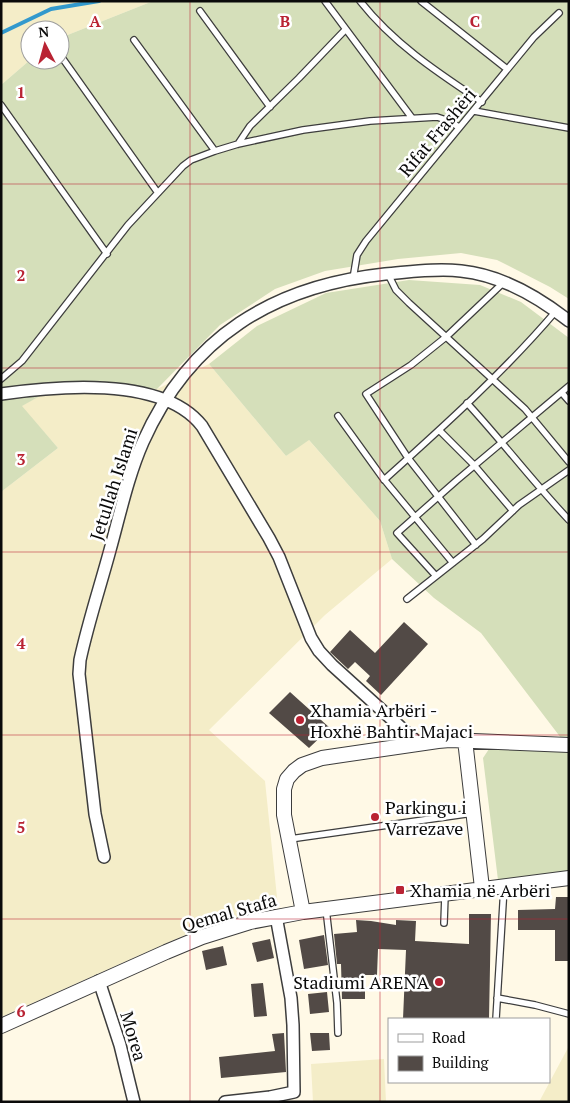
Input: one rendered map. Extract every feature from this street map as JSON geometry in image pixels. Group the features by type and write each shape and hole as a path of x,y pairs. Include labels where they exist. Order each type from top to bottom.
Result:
{"street":[{"name":"Jetullah Islami","path":"104,857 95,814 79,674 80,660 136,459 164,400 184,373 205,350 248,318 308,289 353,279 388,274 459,270 490,276 521,289 569,321"},
{"path":"1,394 41,389 97,388 128,391 164,400 194,417 202,426 272,545 318,651 332,666 418,743"},
{"path":"302,912 283,801 284,789 288,779 302,765 322,758 450,740 569,745"},
{"path":"465,740 482,888"},
{"name":"Qemal Stafa","path":"1,1026 202,937 250,922 302,912 569,878"},
{"path":"225,1102 294,1092 291,998 276,916"},
{"name":"Morea","path":"99,981 120,1045 134,1102"}],"lane":[{"path":"325,1 412,118"},
{"path":"360,1 388,33 408,50 482,102"},
{"path":"421,1 507,69"},
{"path":"200,11 270,107"},
{"name":"Rifat Frashëri","path":"353,279 357,255 366,241 534,37 560,13"},
{"path":"238,144 250,126 345,30"},
{"path":"134,40 215,151"},
{"path":"70,69 158,193"},
{"path":"1,105 107,254"},
{"path":"474,111 569,128"},
{"path":"1,379 22,361 128,225 183,166 191,160 238,144 336,125 437,117 459,127"},
{"path":"388,274 396,290 532,417 569,462"},
{"path":"476,545 408,458 366,394 411,365 446,337 504,282"},
{"path":"384,480 440,431 492,378 527,346 556,311"},
{"path":"436,576 397,533 569,386"},
{"path":"562,392 569,401"},
{"path":"467,403 503,442 540,490 569,520"},
{"path":"338,416 384,480 453,563"},
{"path":"440,431 474,466 512,511"},
{"path":"407,599 476,545 512,511 569,470"},
{"path":"288,839 473,813"},
{"path":"496,1018 504,885"},
{"path":"444,923 445,893"},
{"path":"326,909 338,1034"},
{"path":"497,998 536,1005 569,1014"}],"shaded area":[{"path":"1,1 153,1 70,34 70,20 20,20 20,69 1,85"},
{"path":"209,364 286,456 308,439 380,521 392,559 325,615 209,730 265,781 278,907 207,925 1,1017 1,492 58,448 21,406 67,381 157,389"},
{"path":"569,1046 569,1102 539,1102"},
{"path":"384,1059 386,1102 313,1102 311,1064"}],"green space":[{"path":"153,1 564,1 569,3 569,299 550,287 497,260 461,253 398,259 325,271 275,289 220,325 157,389 67,381 22,406 58,448 1,492 1,85 20,69 70,70 70,34"},
{"path":"409,280 480,285 521,302 569,338 569,738 561,738 481,633 434,598 392,559 380,521 309,440 286,456 209,364 257,326 326,293"},
{"path":"489,749 569,752 569,873 498,880 483,758"}],"building":[{"path":"404,622 428,644 381,695 366,681 370,676 355,662 348,669 330,652 350,630 375,653"},
{"name":"Xhamia Arbëri - Hoxhë Bahtir Majaci","path":"290,692 330,728 309,748 269,713"},
{"path":"556,897 569,897 569,961 555,961 555,930 518,930 518,910 555,909"},
{"path":"469,914 491,914 489,1018 403,1018 406,950 378,949 377,975 365,975 365,999 342,999 341,964 337,964 334,934 357,932 356,920 396,925 396,920 416,921 415,941 469,944"},
{"path":"324,935 328,965 304,969 299,940"},
{"path":"270,939 274,958 257,962 252,943"},
{"path":"223,946 227,965 206,970 202,951"},
{"path":"263,983 267,1016 254,1017 251,984"},
{"path":"327,992 329,1012 310,1014 308,994"},
{"path":"284,1033 286,1072 221,1078 219,1057 275,1051 272,1034"},
{"path":"310,1033 329,1033 330,1050 312,1051"}],"waterway":[{"path":"1,33 51,9 99,1"}],"place":[{"name":"Xhamia Arbëri - Hoxhë Bahtir Majaci","path":"300,720"},
{"name":"Parkingu i Varrezave","path":"375,817"},
{"name":"Xhamia në Arbëri","path":"400,890"},
{"name":"Stadiumi ARENA","path":"439,982"}]}
